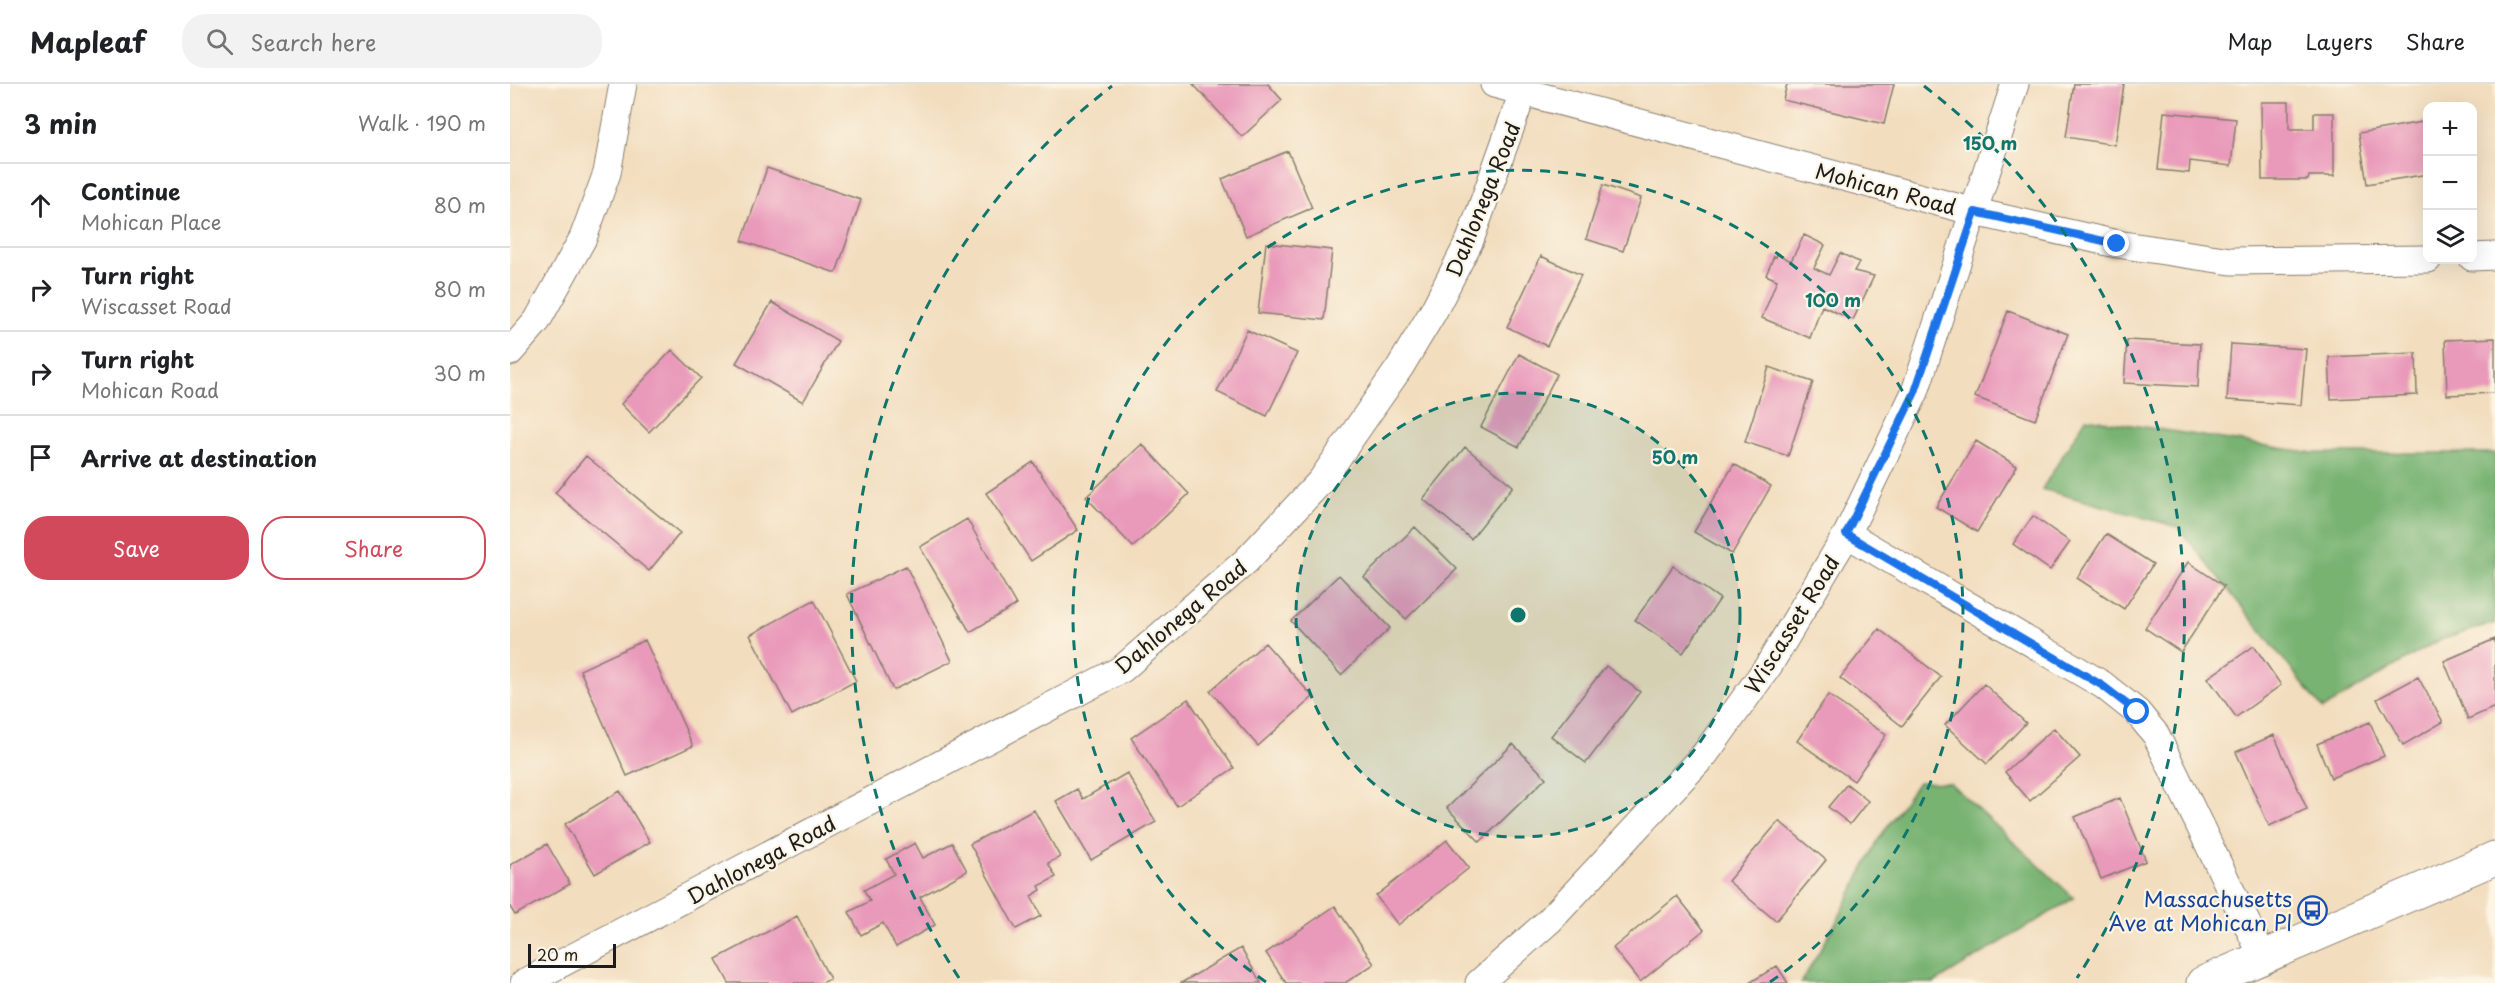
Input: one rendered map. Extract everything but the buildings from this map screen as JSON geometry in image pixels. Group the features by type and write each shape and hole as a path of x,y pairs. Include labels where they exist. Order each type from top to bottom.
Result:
{"main road":[{"path":"2203,983 2495,858"}],"street":[{"path":"510,352 537,321 583,238 607,172 623,84"},
{"name":"Mohican Road","path":"1494,84 1525,88 1975,212 2117,244 2231,261 2423,259"},
{"name":"Wiscasset Road","path":"1479,983 1549,921 1705,754 1769,666 1846,534 1915,392 2015,84"},
{"name":"Dahlonega Road","path":"524,983 1122,669 1246,561 1321,481 1400,367 1433,312 1470,240 1525,88"},
{"path":"2477,257 2495,256"},
{"path":"1846,534 2103,686 2137,712 2156,735 2263,957"}],"green space":[{"path":"2086,418 2313,453 2495,453 2495,623 2437,641 2323,709 2178,527 2042,489"},
{"path":"1918,782 1950,783 2074,898 1934,983 1801,983 1837,921 1878,840"}],"place":[{"name":"Massachusetts Ave at Mohican Pl","path":"2313,910"}],"route":[{"path":"2117,244 1975,212 1915,392 1846,534 2103,686 2137,712"}]}
